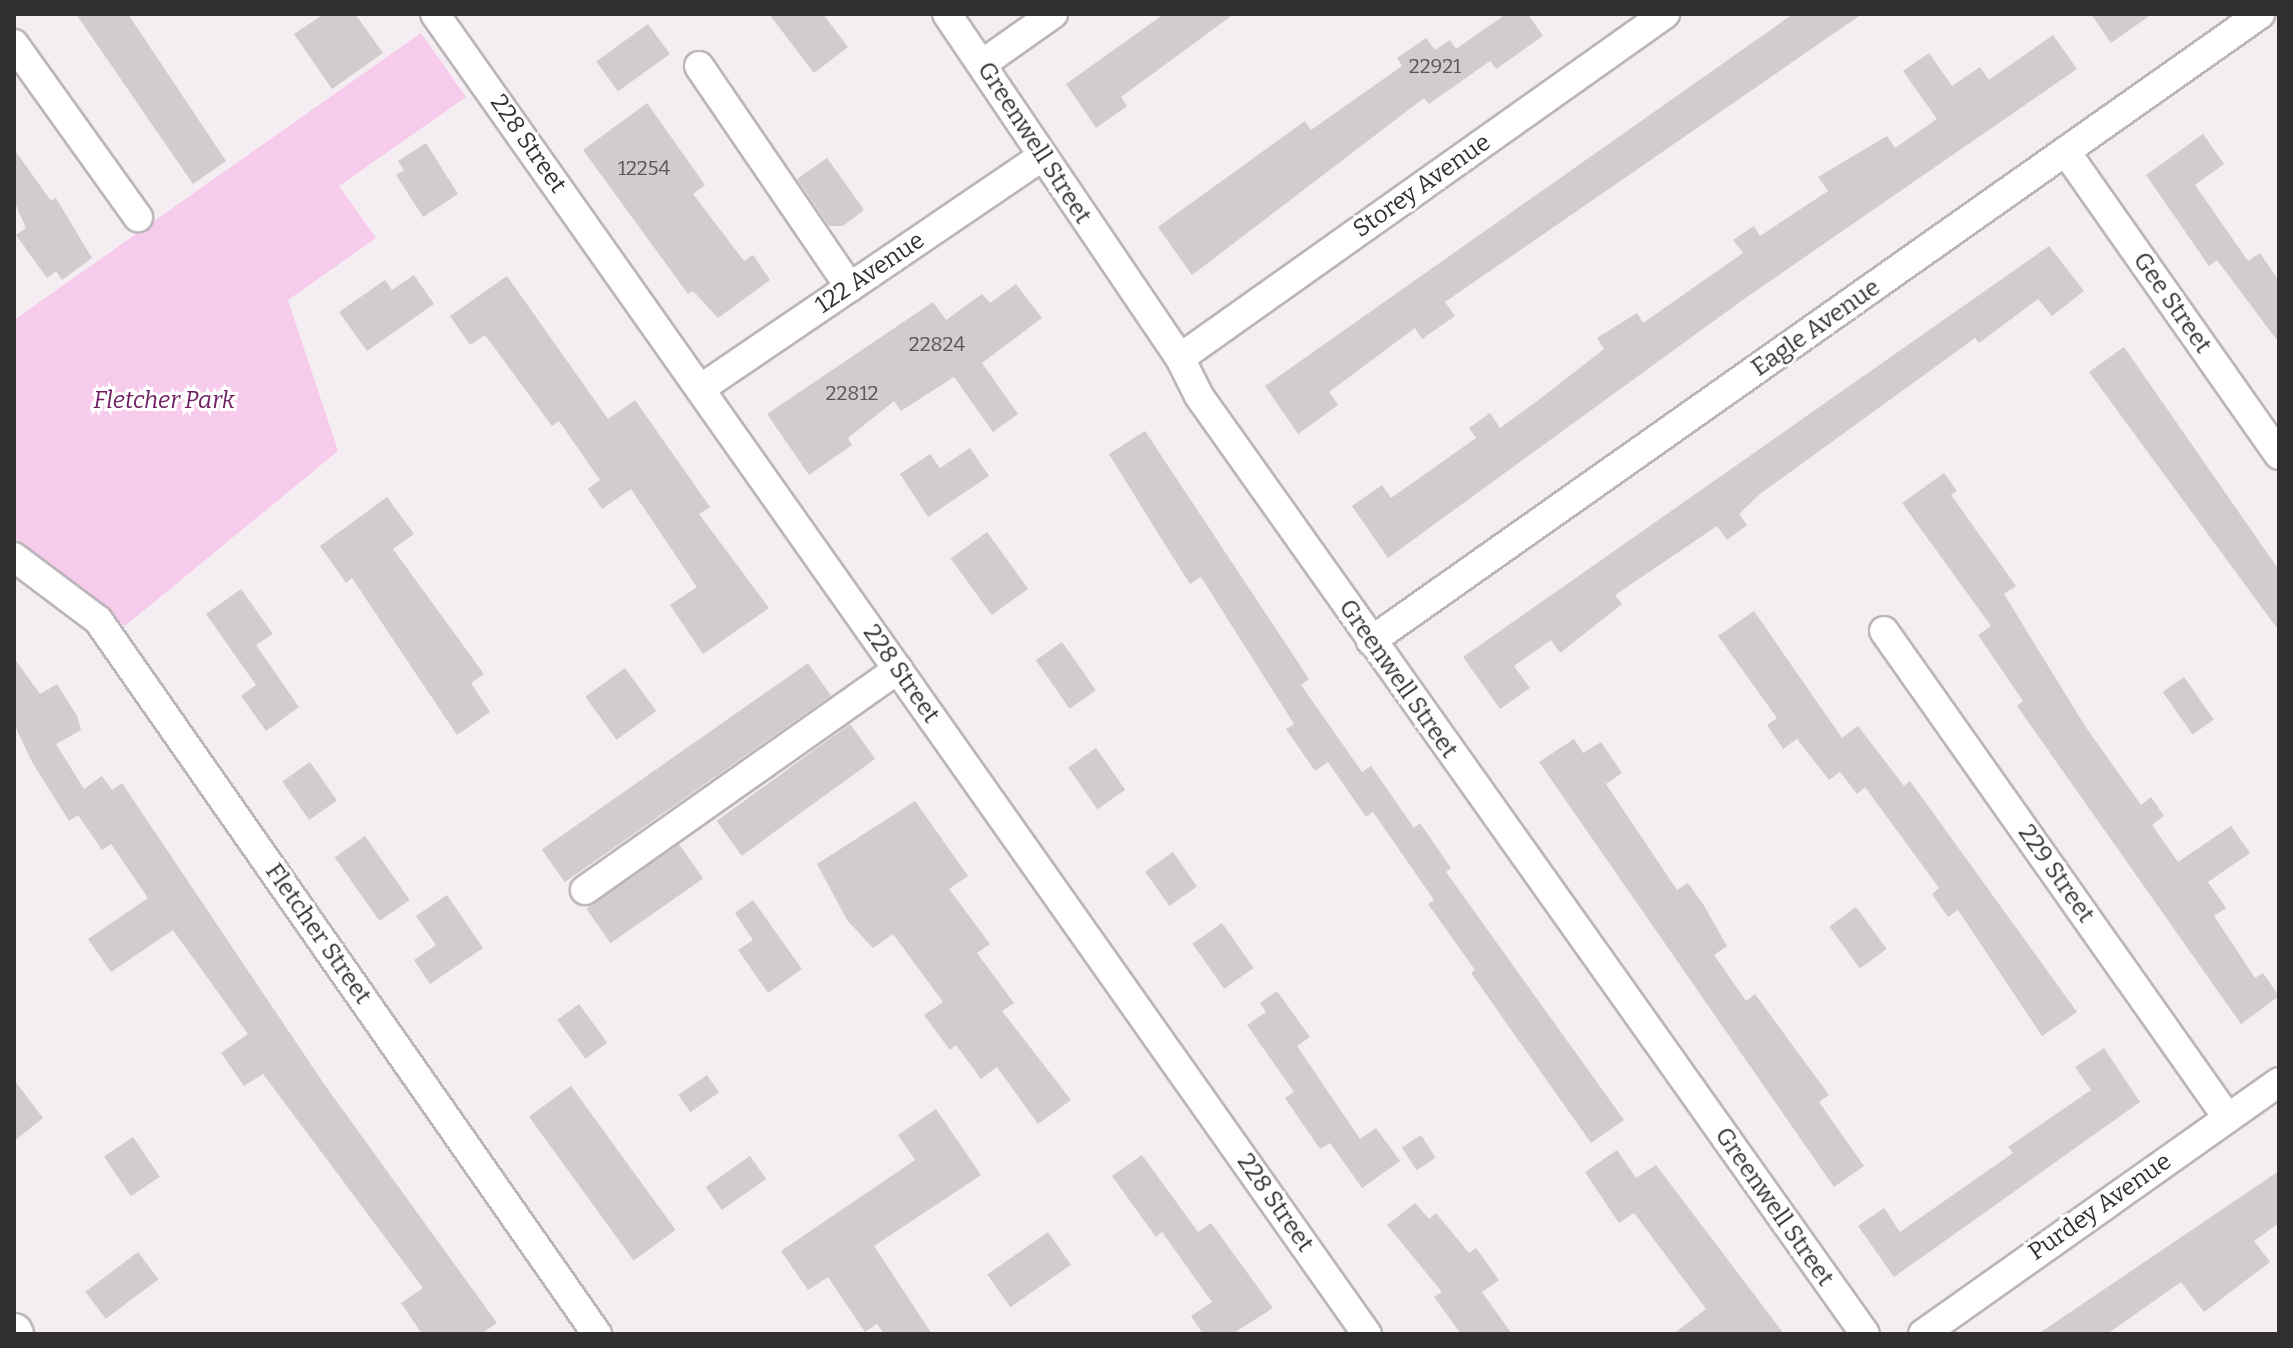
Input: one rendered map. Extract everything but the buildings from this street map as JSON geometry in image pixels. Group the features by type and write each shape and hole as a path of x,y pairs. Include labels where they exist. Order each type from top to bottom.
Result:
{"street":[{"name":"228 Street","path":"435,14 1367,1334"},
{"name":"Greenwell Street","path":"947,14 1180,358 1199,396 1865,1334"},
{"path":"982,64 1053,14"},
{"name":"Storey Avenue","path":"1180,358 1665,14"},
{"name":"Eagle Avenue","path":"1371,641 2260,14"},
{"path":"14,44 138,217"},
{"path":"699,66 850,287"},
{"name":"Gee Street","path":"2066,152 2279,455"},
{"name":"122 Avenue","path":"700,389 1041,157"},
{"name":"Fletcher Street","path":"14,557 98,620 597,1334"},
{"name":"229 Street","path":"1884,631 2227,1117"},
{"path":"585,890 898,669"},
{"name":"Purdey Avenue","path":"1923,1334 2279,1082"}],"green space":[{"name":"Fletcher Park","path":"421,33 466,97 339,186 376,238 288,300 338,451 125,626 14,537 14,320"}]}
